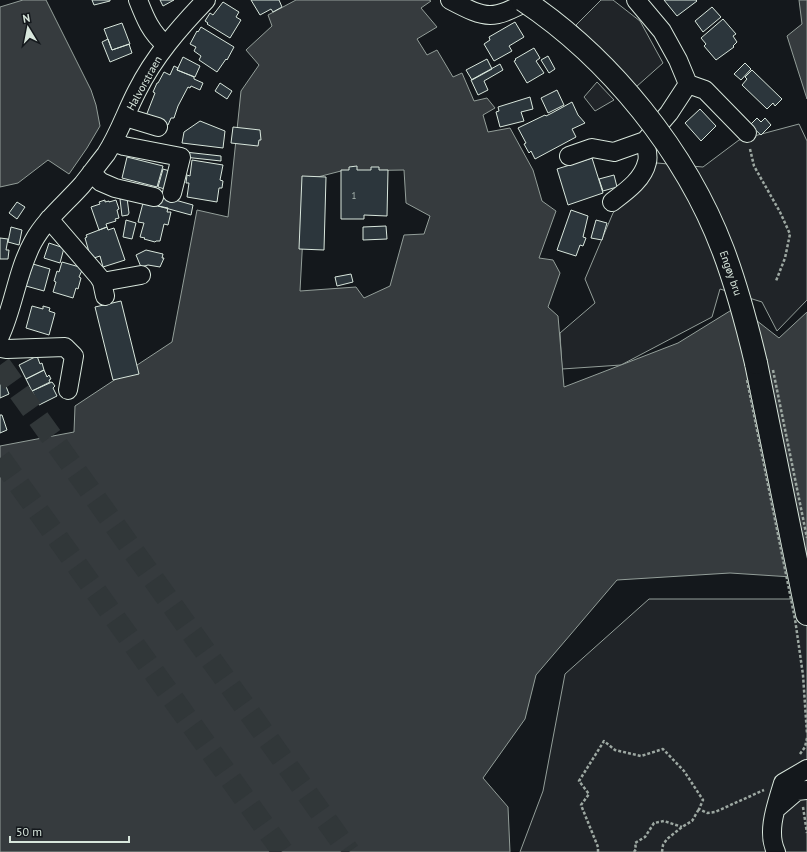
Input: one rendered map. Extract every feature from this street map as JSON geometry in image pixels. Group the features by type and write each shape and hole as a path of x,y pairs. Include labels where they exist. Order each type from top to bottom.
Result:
{"main road":[{"name":"Engøy bru","path":"523,0 555,24 607,70 626,92 663,138 693,187 708,216 725,255 748,329 807,614"}],"street":[{"path":"138,0 152,31 166,45"},
{"name":"Halvorstraen","path":"0,336 7,320 29,249 38,233 91,173 113,142 137,91 166,45 184,22 206,0"},
{"path":"450,0 472,11 488,16 500,14 530,0"},
{"path":"636,0 662,31 678,60 688,84 704,90 747,133"},
{"path":"569,156 592,148 614,152 645,141 669,112 688,84"},
{"path":"125,117 158,127"},
{"path":"612,202 626,192 637,180 648,162 645,141"},
{"path":"113,142 124,146 181,158 172,193"},
{"path":"91,173 101,182 115,188 154,197"},
{"path":"49,219 103,289 141,275"},
{"path":"0,348 7,350 65,347 74,356 68,390"},
{"path":"776,852 772,833 776,809 783,783 807,769"},
{"path":"776,809 797,791 807,790"}],"path":[{"path":"747,133 754,166 780,212 790,234 785,258 776,281"},
{"path":"746,373 795,619 803,675 807,734"},
{"path":"598,852 598,847 581,805 589,794 579,781 604,741 615,750 641,756 663,749 684,771 703,800 700,809 692,821 682,827 663,845 662,852"},
{"path":"700,809 707,813 716,812 767,788"},
{"path":"807,807 802,804 807,834"},
{"path":"634,852 636,849 635,843 645,837 654,823 664,821 682,827"}],"shaded area":[{"path":"23,0 46,0 91,90 96,105 100,126 69,174 48,160 18,183 0,187 0,7"},
{"path":"296,0 431,1 421,8 437,27 417,39 427,55 437,50 453,77 462,73 474,101 487,98 495,108 483,115 488,132 510,128 533,170 542,201 556,211 539,258 553,260 560,273 548,307 558,316 564,387 678,343 738,306 779,338 807,312 807,578 730,573 617,580 536,675 525,719 483,778 508,807 510,852 0,852 0,446 74,432 75,406 172,342 197,210 228,217 241,91 259,65 246,50 272,26 268,15","holes":["404,170 406,203 430,216 424,234 404,235 390,286 364,298 356,287 300,291 306,180 341,171"]},
{"path":"601,0 613,0 640,21 663,63 636,87 576,25"},
{"path":"799,0 807,0 807,99 787,36 802,24"},
{"path":"597,82 614,100 595,111 584,97"},
{"path":"799,124 807,141 807,300 777,331 762,302 720,289 712,317 621,365 562,369 560,333 595,303 585,279 613,213 657,163 703,167 739,140"},
{"path":"649,599 807,599 807,852 520,852 543,791 565,674"}],"building":[{"path":"92,0 110,0 110,1 94,5"},
{"path":"160,0 174,0 163,6"},
{"path":"251,0 279,0 282,7 273,12 271,9 260,15"},
{"path":"664,0 696,0 697,1 677,16"},
{"path":"223,2 239,12 236,17 241,20 230,38 207,24 208,23 205,21 210,13 213,15"},
{"path":"712,7 721,17 703,32 695,21"},
{"path":"723,19 736,34 733,36 737,42 733,46 734,47 716,60 704,46 706,44 701,38"},
{"path":"515,22 524,37 509,46 512,51 494,61 484,44 490,40 489,37"},
{"path":"122,23 130,44 112,50 104,29"},
{"path":"201,27 234,47 227,60 226,59 217,72 199,60 201,56 194,51 196,47 190,44"},
{"path":"108,39 112,50 129,44 132,53 110,62 102,42"},
{"path":"534,48 540,58 536,61 544,73 527,83 514,61"},
{"path":"548,56 555,69 549,73 541,60"},
{"path":"183,57 200,66 195,77 177,70"},
{"path":"487,59 492,69 472,80 466,70"},
{"path":"745,63 751,69 741,80 734,74"},
{"path":"500,64 503,70 484,81 488,90 478,95 471,80"},
{"path":"174,66 178,68 177,70 194,77 194,79 203,83 200,90 191,86 190,88 188,87 178,106 174,118 171,118 168,125 146,116 155,93 153,92 157,83 164,72 170,75"},
{"path":"752,70 782,99 775,106 773,103 767,109 742,85 747,79 745,77"},
{"path":"220,83 232,91 227,99 215,91"},
{"path":"557,90 564,105 548,113 541,98"},
{"path":"530,97 533,109 521,112 524,121 500,127 496,112 499,111 498,107"},
{"path":"572,102 578,115 585,123 572,129 576,137 535,159 531,151 529,153 524,144 526,143 518,128 545,115 546,116"},
{"path":"700,109 716,126 701,141 685,123"},
{"path":"757,118 761,122 765,118 771,125 761,135 750,125"},
{"path":"200,121 225,131 223,148 182,143 184,132"},
{"path":"233,127 260,130 261,140 259,140 258,146 231,143"},
{"path":"185,152 221,156 221,161 184,157"},
{"path":"127,157 163,166 157,187 122,178"},
{"path":"592,158 603,193 568,205 557,169"},
{"path":"192,160 223,165 220,180 223,181 222,188 219,188 217,202 187,197 189,183 186,183 187,175 190,176"},
{"path":"357,166 357,170 371,170 371,167 379,167 379,170 388,170 387,216 364,215 364,219 341,219 341,170 349,170 349,167"},
{"path":"163,169 173,172 168,190 158,187"},
{"path":"614,175 617,187 603,191 599,179"},
{"path":"302,176 326,177 324,250 299,249"},
{"path":"161,196 193,205 191,215 158,206"},
{"path":"127,198 129,213 128,215 122,216 120,199"},
{"path":"105,200 105,202 109,202 116,200 119,209 117,210 119,218 115,219 116,221 106,224 107,227 99,230 91,207 100,204 99,202"},
{"path":"17,202 25,207 17,219 9,213"},
{"path":"143,203 168,208 167,212 171,212 168,225 164,224 160,241 155,242 140,237 144,223 138,222"},
{"path":"571,210 588,216 583,237 586,238 583,246 580,245 576,256 557,250"},
{"path":"126,220 136,223 132,239 123,237"},
{"path":"596,220 607,223 602,240 591,238"},
{"path":"386,226 387,239 363,240 363,227"},
{"path":"11,227 22,230 19,245 8,242"},
{"path":"107,227 108,230 114,228 125,260 103,267 100,256 91,259 85,238 87,237 86,235"},
{"path":"0,238 8,239 6,250 9,250 8,259 0,259"},
{"path":"49,243 64,248 60,263 44,258"},
{"path":"146,250 163,254 162,258 164,258 160,267 148,265 141,267 136,255"},
{"path":"62,262 83,268 79,277 81,278 78,289 76,288 73,298 53,292 57,271 59,272"},
{"path":"33,264 50,269 44,291 26,286"},
{"path":"351,274 353,282 337,286 335,277"},
{"path":"121,301 139,374 113,380 95,307"},
{"path":"32,306 43,309 43,306 50,308 49,311 55,313 49,335 26,328"},
{"path":"37,356 40,364 42,363 44,370 26,379 19,365"},
{"path":"44,370 47,377 49,375 51,379 49,380 50,382 32,391 26,379"},
{"path":"2,376 9,394 0,398 0,377"},
{"path":"52,382 55,386 53,388 57,396 39,405 32,391"},
{"path":"0,415 2,415 7,430 0,433"}],"tunnel":[{"path":"0,365 349,852"},
{"path":"0,458 283,852"}]}
